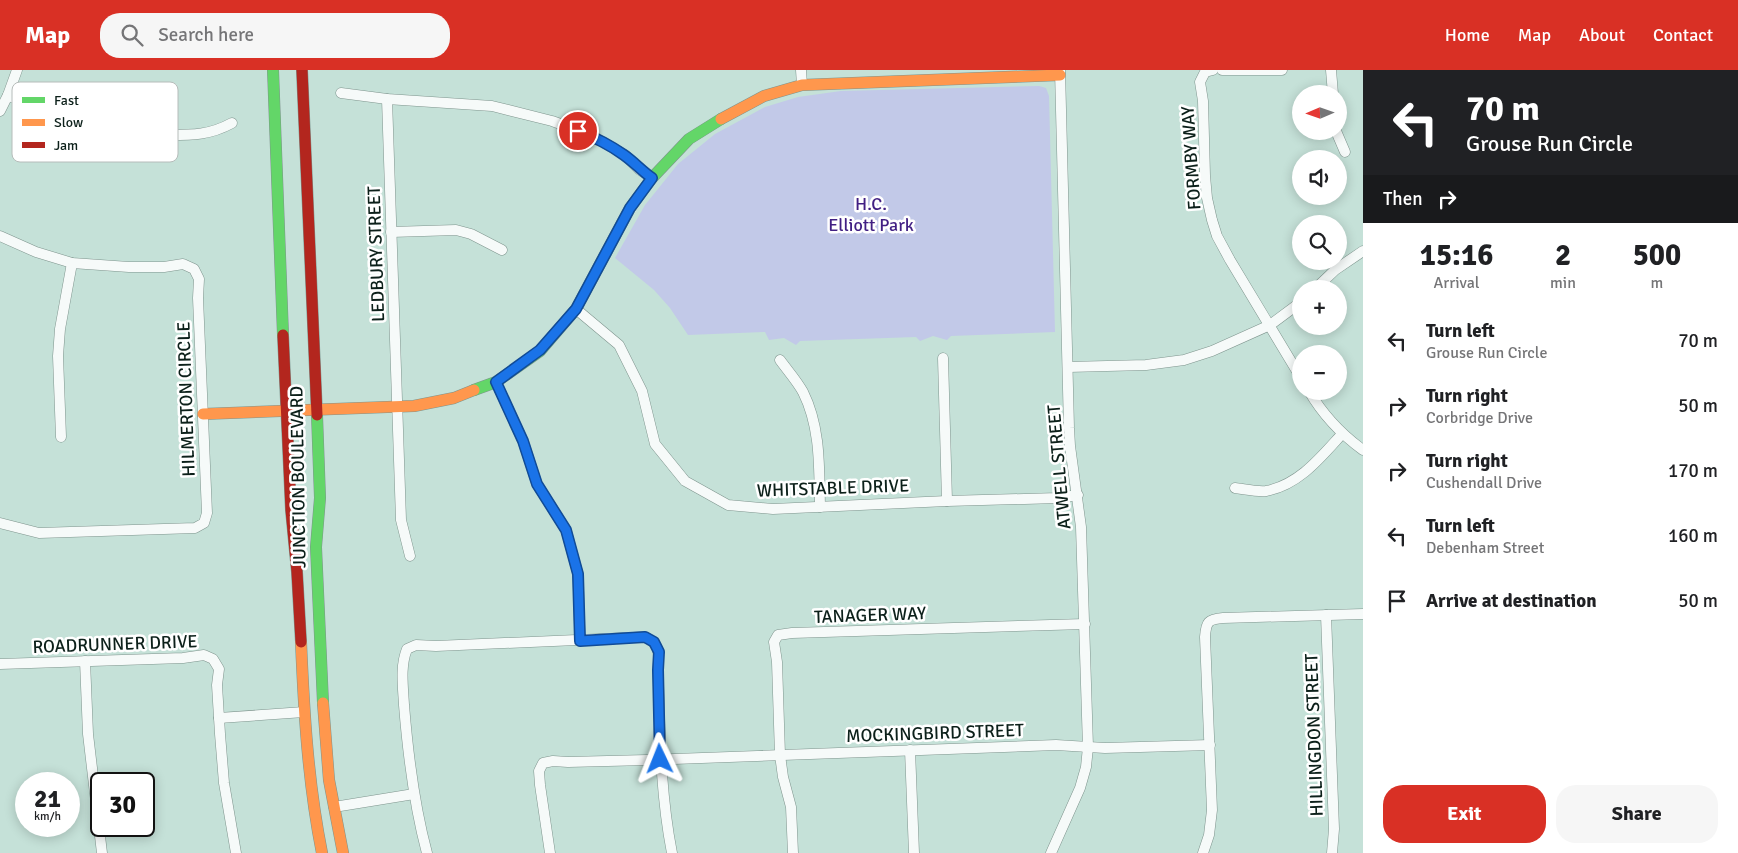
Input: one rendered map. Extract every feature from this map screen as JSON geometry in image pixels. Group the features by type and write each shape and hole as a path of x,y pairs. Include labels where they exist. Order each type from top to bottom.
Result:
{"main road":[{"name":"JUNCTION BOULEVARD","path":"273,70 290,502 298,582 304,712 312,798 322,853"},
{"name":"JUNCTION BOULEVARD","path":"302,70 320,498 316,548 324,731 329,780 343,853"},
{"path":"203,414 414,406 454,398 496,382 540,350 576,309 630,208 652,178 697,133 730,113 764,96 802,85 1060,73"}],"street":[{"path":"13,82 17,70"},
{"path":"801,70 802,85"},
{"name":"FORMBY WAY","path":"1213,70 1205,72 1200,82 1203,101 1205,176 1210,213 1218,236 1230,260 1292,363"},
{"path":"1222,70 1282,70"},
{"path":"1332,70 1333,85"},
{"name":"ATWELL STREET","path":"1051,853 1080,788 1086,766 1088,747 1081,527 1070,446 1060,73"},
{"path":"0,111 12,84"},
{"path":"341,93 387,99 492,106 552,122 591,135 625,156 652,178"},
{"path":"8,96 12,98"},
{"name":"LEDBURY STREET","path":"387,99 401,520 410,556"},
{"path":"178,134 197,134 219,130 232,123"},
{"path":"391,232 456,230 471,234 502,250"},
{"name":"HILMERTON CIRCLE","path":"0,236 36,252 72,263 129,267 164,267 183,264 194,269 199,279 198,298 207,513 204,523 195,528 39,533 0,523"},
{"path":"1325,280 1335,270 1363,250"},
{"path":"60,438 58,356 60,329 72,263"},
{"name":"WHITSTABLE DRIVE","path":"576,309 619,345 642,391 655,444 685,481 728,505 773,509 947,500 1078,496"},
{"path":"1068,367 1146,366 1184,360 1212,351 1270,325 1292,309"},
{"path":"943,358 947,500"},
{"path":"780,360 802,391 813,417 818,441 820,507"},
{"path":"496,382 523,441 537,484 566,530 578,574 580,641"},
{"path":"1314,400 1342,434 1363,450"},
{"path":"1235,488 1265,491 1290,482 1311,468 1342,434"},
{"path":"1203,853 1212,822 1205,637 1208,622 1213,619 1223,618 1363,614"},
{"name":"HILLINGDON STREET","path":"1326,615 1334,829 1332,853"},
{"name":"TANAGER WAY","path":"780,755 777,662 774,642 778,635 1085,624"},
{"path":"426,853 414,794 408,751 403,681 403,658 407,649 416,645 580,641 645,637 654,642 659,652 660,759 663,803 672,853"},
{"name":"ROADRUNNER DRIVE","path":"0,664 182,658 204,655 213,659 218,669 217,685 224,783 236,853"},
{"path":"85,661 88,734 102,853"},
{"path":"219,718 304,712"},
{"name":"MOCKINGBIRD STREET","path":"550,853 539,771 543,763 553,761 1056,745 1105,748 1210,745"},
{"path":"910,750 914,853"},
{"path":"780,755 783,777 791,807 793,853"},
{"path":"334,807 414,794"}],"green space":[{"name":"H.C. Elliott Park","path":"1039,86 1046,88 1049,96 1055,332 951,336 947,340 933,336 920,341 916,337 800,341 796,345 784,338 769,340 765,332 688,335 670,308 654,290 615,258 645,205 678,164 715,134 765,107 798,97 841,91"}],"traffic: fast":[{"path":"273,70 283,335"},
{"path":"474,390 496,382 540,351 576,309 630,208 652,178 689,139 721,119"},
{"path":"317,415 320,498 316,547 323,703"}],"traffic: slow":[{"path":"721,119 764,96 802,85 1060,75"},
{"path":"203,414 414,406 454,398 474,390"},
{"path":"301,642 310,774 322,853"},
{"path":"323,703 329,780 343,853"}],"traffic: jam":[{"path":"302,70 317,415"},
{"path":"283,335 291,510 301,642"}],"route":[{"path":"578,131 591,135 625,156 652,178 630,208 576,309 540,350 496,382 523,441 537,484 566,530 578,574 580,641 645,637 654,642 659,652 660,759"}]}
